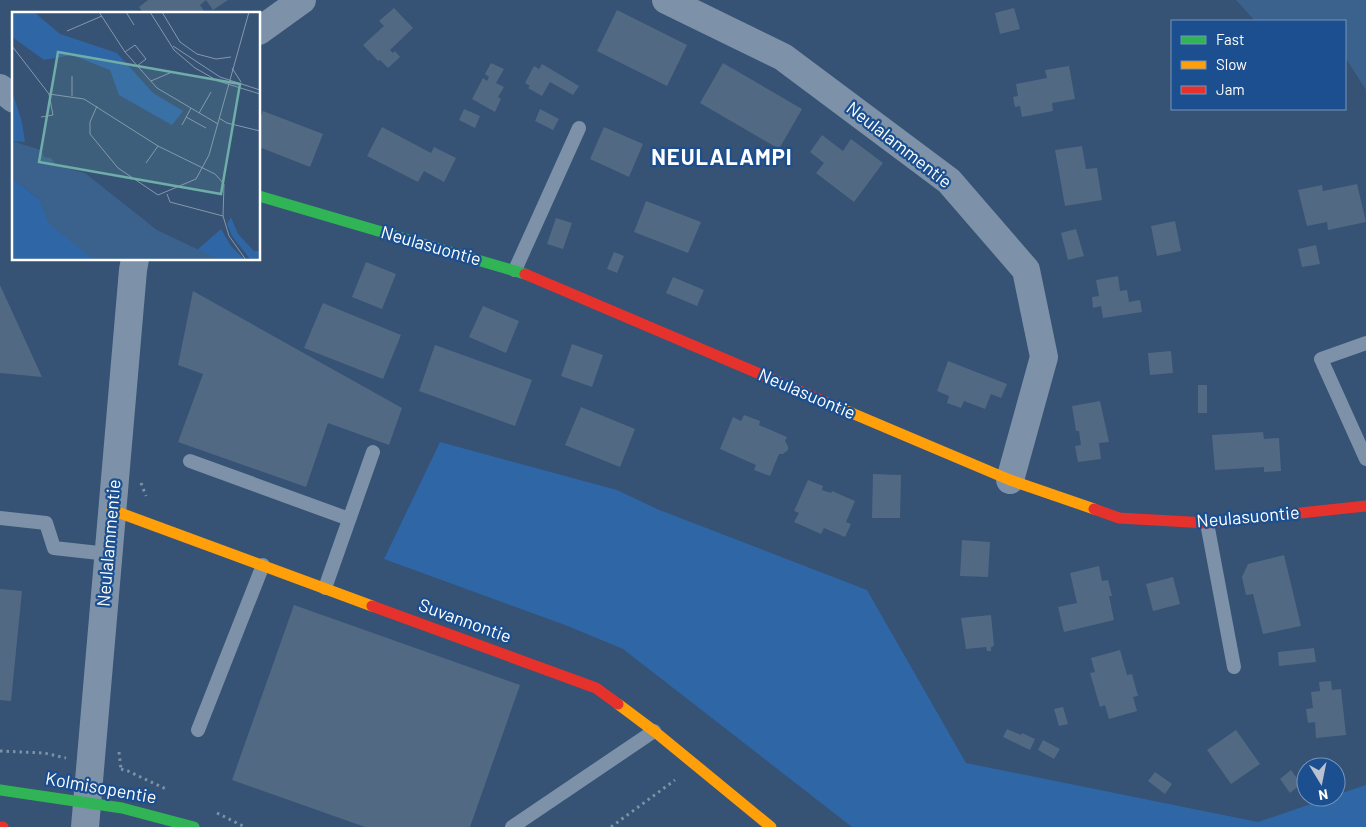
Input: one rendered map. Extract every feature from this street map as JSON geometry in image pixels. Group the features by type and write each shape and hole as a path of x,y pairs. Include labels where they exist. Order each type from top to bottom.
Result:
{"street":[{"path":"260,30 302,0"},
{"name":"Neulalammentie","path":"666,0 783,57 902,146 949,182 1026,270 1044,357 1010,480"},
{"path":"0,88 12,97"},
{"name":"Neulasuontie","path":"260,196 515,270 1010,480 1119,518 1207,523 1366,506"},
{"name":"Neulalammentie","path":"86,814 135,260"},
{"name":"Suvannontie","path":"112,510 596,688 654,731 771,827"},
{"name":"Kolmisopentie","path":"0,790 86,814 164,817 194,827"}],"lane":[{"path":"515,270 579,128"},
{"path":"1366,343 1321,358 1366,459"},
{"path":"324,588 373,452"},
{"path":"190,461 349,519"},
{"path":"0,518 46,523 54,548 108,554"},
{"path":"1207,523 1234,667"},
{"path":"198,730 263,565"},
{"path":"512,826 654,731"}],"path":[{"path":"611,827 696,765"}],"shaded area":[{"path":"1236,0 1366,0 1366,90 1346,59 1346,20 1254,20"},
{"path":"440,442 617,490 657,509 867,590 966,763 1258,822 1302,807 1346,807 1346,792 1366,785 1366,827 852,827 623,649 565,625 384,559"}],"building":[{"path":"148,0 206,0 200,5 204,11 203,12 143,12 139,7"},
{"path":"206,0 228,0 213,10"},
{"path":"394,8 413,28 390,50 393,53 395,51 400,57 388,68 380,60 378,61 363,45 384,26 379,21"},
{"path":"1014,8 1020,29 1000,34 995,13"},
{"path":"617,10 687,45 667,86 597,51"},
{"path":"491,63 504,69 496,83 504,87 498,97 501,99 495,112 472,99 483,78 487,81 489,77 485,74"},
{"path":"723,63 802,109 779,149 700,103"},
{"path":"542,64 579,86 573,95 550,82 542,96 528,88 530,86 525,83 534,66 539,69"},
{"path":"1069,66 1075,99 1052,103 1053,111 1022,117 1020,106 1015,107 1013,97 1018,96 1016,84 1047,78 1045,70"},
{"path":"464,109 480,116 475,128 459,120"},
{"path":"540,109 559,119 553,130 535,121"},
{"path":"263,111 323,134 310,167 260,147 260,118"},
{"path":"382,127 431,153 434,147 456,158 444,182 424,171 418,182 367,156"},
{"path":"604,127 643,144 629,177 590,159"},
{"path":"822,135 843,151 851,139 883,163 854,202 816,173 824,163 810,152"},
{"path":"1082,146 1086,169 1097,168 1102,200 1065,206 1055,150"},
{"path":"1357,184 1366,222 1328,230 1327,222 1307,226 1298,190 1322,185 1323,191"},
{"path":"646,201 701,222 688,253 634,232"},
{"path":"556,218 572,223 563,249 547,244"},
{"path":"1175,221 1181,251 1157,256 1151,226"},
{"path":"1076,229 1084,256 1068,260 1061,233"},
{"path":"1316,245 1320,264 1302,267 1298,249"},
{"path":"614,252 624,256 617,273 607,269"},
{"path":"366,262 396,274 382,309 352,297"},
{"path":"1118,276 1120,291 1127,290 1129,302 1140,300 1142,312 1103,318 1101,306 1093,308 1092,297 1099,296 1096,280"},
{"path":"673,277 704,290 697,306 666,293"},
{"path":"0,285 42,377 0,373"},
{"path":"193,291 402,408 389,445 328,423 306,487 178,442 203,374 178,365"},
{"path":"323,303 401,335 383,379 304,348"},
{"path":"483,306 519,321 506,353 469,337"},
{"path":"572,344 603,355 592,387 561,376"},
{"path":"435,345 532,380 515,426 419,391"},
{"path":"1171,351 1173,373 1150,375 1148,353"},
{"path":"948,361 1007,384 1001,398 991,394 985,409 964,401 961,408 947,403 949,396 937,391"},
{"path":"1198,385 1207,385 1207,413 1198,413"},
{"path":"1100,401 1109,442 1099,443 1101,459 1078,462 1075,446 1081,445 1079,431 1076,431 1072,406"},
{"path":"581,407 635,429 620,467 565,445"},
{"path":"744,415 760,421 759,425 787,437 785,441 788,450 783,454 779,454 770,476 754,470 756,465 720,449 733,417 741,421"},
{"path":"1263,432 1264,439 1279,438 1281,471 1264,472 1264,467 1215,470 1212,435"},
{"path":"873,474 901,475 900,518 872,518"},
{"path":"808,480 823,486 822,490 831,493 832,491 855,501 846,522 851,524 845,537 824,528 821,534 794,522 799,513 794,511"},
{"path":"962,540 990,542 988,577 960,576"},
{"path":"1284,555 1301,626 1263,634 1253,594 1246,595 1242,577 1248,564"},
{"path":"1099,566 1102,581 1108,580 1112,596 1109,596 1114,620 1064,632 1058,607 1077,603 1070,573"},
{"path":"1173,577 1180,604 1153,611 1146,584"},
{"path":"0,589 22,591 11,701 0,700"},
{"path":"294,605 520,685 470,827 365,827 232,780"},
{"path":"991,615 994,646 991,647 991,651 987,651 986,647 966,649 961,618"},
{"path":"1314,648 1316,662 1279,666 1278,652"},
{"path":"1120,650 1127,675 1132,674 1138,696 1133,697 1137,711 1109,719 1105,705 1100,707 1090,673 1095,672 1091,658"},
{"path":"1331,681 1332,690 1341,689 1346,735 1316,738 1315,722 1308,723 1306,709 1313,708 1311,692 1320,691 1319,682"},
{"path":"1063,707 1068,724 1059,726 1054,709"},
{"path":"1007,729 1035,739 1030,750 1003,737"},
{"path":"1236,730 1260,764 1231,784 1207,750"},
{"path":"1043,740 1060,749 1054,759 1038,750"},
{"path":"1291,770 1296,777 1296,788 1290,793 1280,779"},
{"path":"1155,772 1172,784 1165,794 1148,781"}],"traffic: fast":[{"path":"260,196 525,274"},
{"path":"0,790 122,808 194,827"}],"traffic: slow":[{"path":"835,406 1010,480 1094,509"},
{"path":"112,510 372,606"},
{"path":"618,704 654,731 771,827"}],"traffic: jam":[{"path":"525,274 835,406"},
{"path":"1094,509 1119,518 1207,523 1366,506"},
{"path":"372,606 596,688 618,704"}],"district":[{"name":"NEULALAMPI","path":"722,157"}]}
